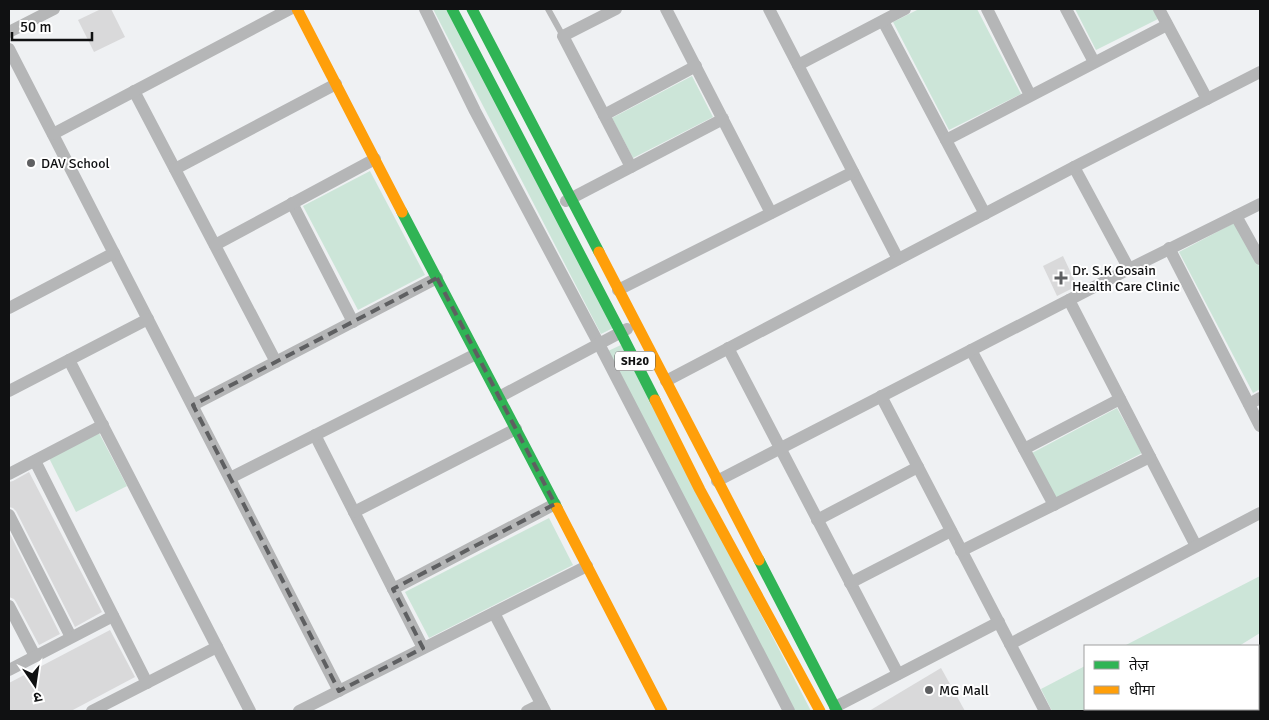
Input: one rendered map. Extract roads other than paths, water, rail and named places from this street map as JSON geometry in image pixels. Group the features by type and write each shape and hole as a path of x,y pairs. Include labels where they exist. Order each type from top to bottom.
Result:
{"main road":[{"path":"297,9 662,711"},
{"name":"SH20","path":"452,9 621,333 700,490 820,711"},
{"name":"SH20","path":"472,9 836,709"}],"street":[{"path":"9,32 54,9"},
{"path":"53,134 290,9"},
{"path":"425,9 476,111 789,711"},
{"path":"616,9 563,36 631,167"},
{"path":"666,9 771,213"},
{"path":"768,9 898,259"},
{"path":"798,65 905,9"},
{"path":"986,9 1030,95"},
{"path":"1066,9 1094,62"},
{"path":"1159,9 1207,98"},
{"path":"882,21 985,214"},
{"path":"946,140 1167,25"},
{"path":"9,48 339,691"},
{"path":"604,116 696,66"},
{"path":"666,381 1074,167 1260,72"},
{"path":"175,169 336,84"},
{"path":"134,91 276,362"},
{"path":"555,207 723,119"},
{"path":"215,245 375,159"},
{"path":"1074,167 1129,269"},
{"path":"618,290 853,172"},
{"path":"292,203 353,322"},
{"path":"717,481 1169,248 1260,204"},
{"path":"1236,216 1260,259"},
{"path":"1169,248 1254,401 1260,426"},
{"path":"9,308 114,253"},
{"path":"193,405 437,278"},
{"path":"1069,300 1196,546"},
{"path":"9,391 148,319"},
{"path":"499,397 636,324"},
{"path":"728,348 898,674"},
{"path":"971,350 1054,504"},
{"path":"230,478 476,354"},
{"path":"70,360 250,711"},
{"path":"880,396 1045,711"},
{"path":"1024,449 1120,399"},
{"path":"9,474 103,425"},
{"path":"354,512 516,430"},
{"path":"315,435 423,648"},
{"path":"961,550 1150,456"},
{"path":"35,460 147,683"},
{"path":"817,520 918,467"},
{"path":"393,589 555,504"},
{"path":"1010,644 1260,513"},
{"path":"9,515 71,637"},
{"path":"850,583 951,531"},
{"path":"299,711 587,566"},
{"path":"9,606 35,656"},
{"path":"494,613 543,708 527,711"},
{"path":"9,670 113,616"},
{"path":"836,709 898,674 999,622"},
{"path":"92,711 217,646"}],"lane":[{"path":"548,9 563,36"}],"place":[{"name":"DAV School","path":"31,163"},
{"name":"Dr. S.K Gosain Health Care Clinic","path":"1061,278"},
{"name":"MG Mall","path":"929,690"}]}
